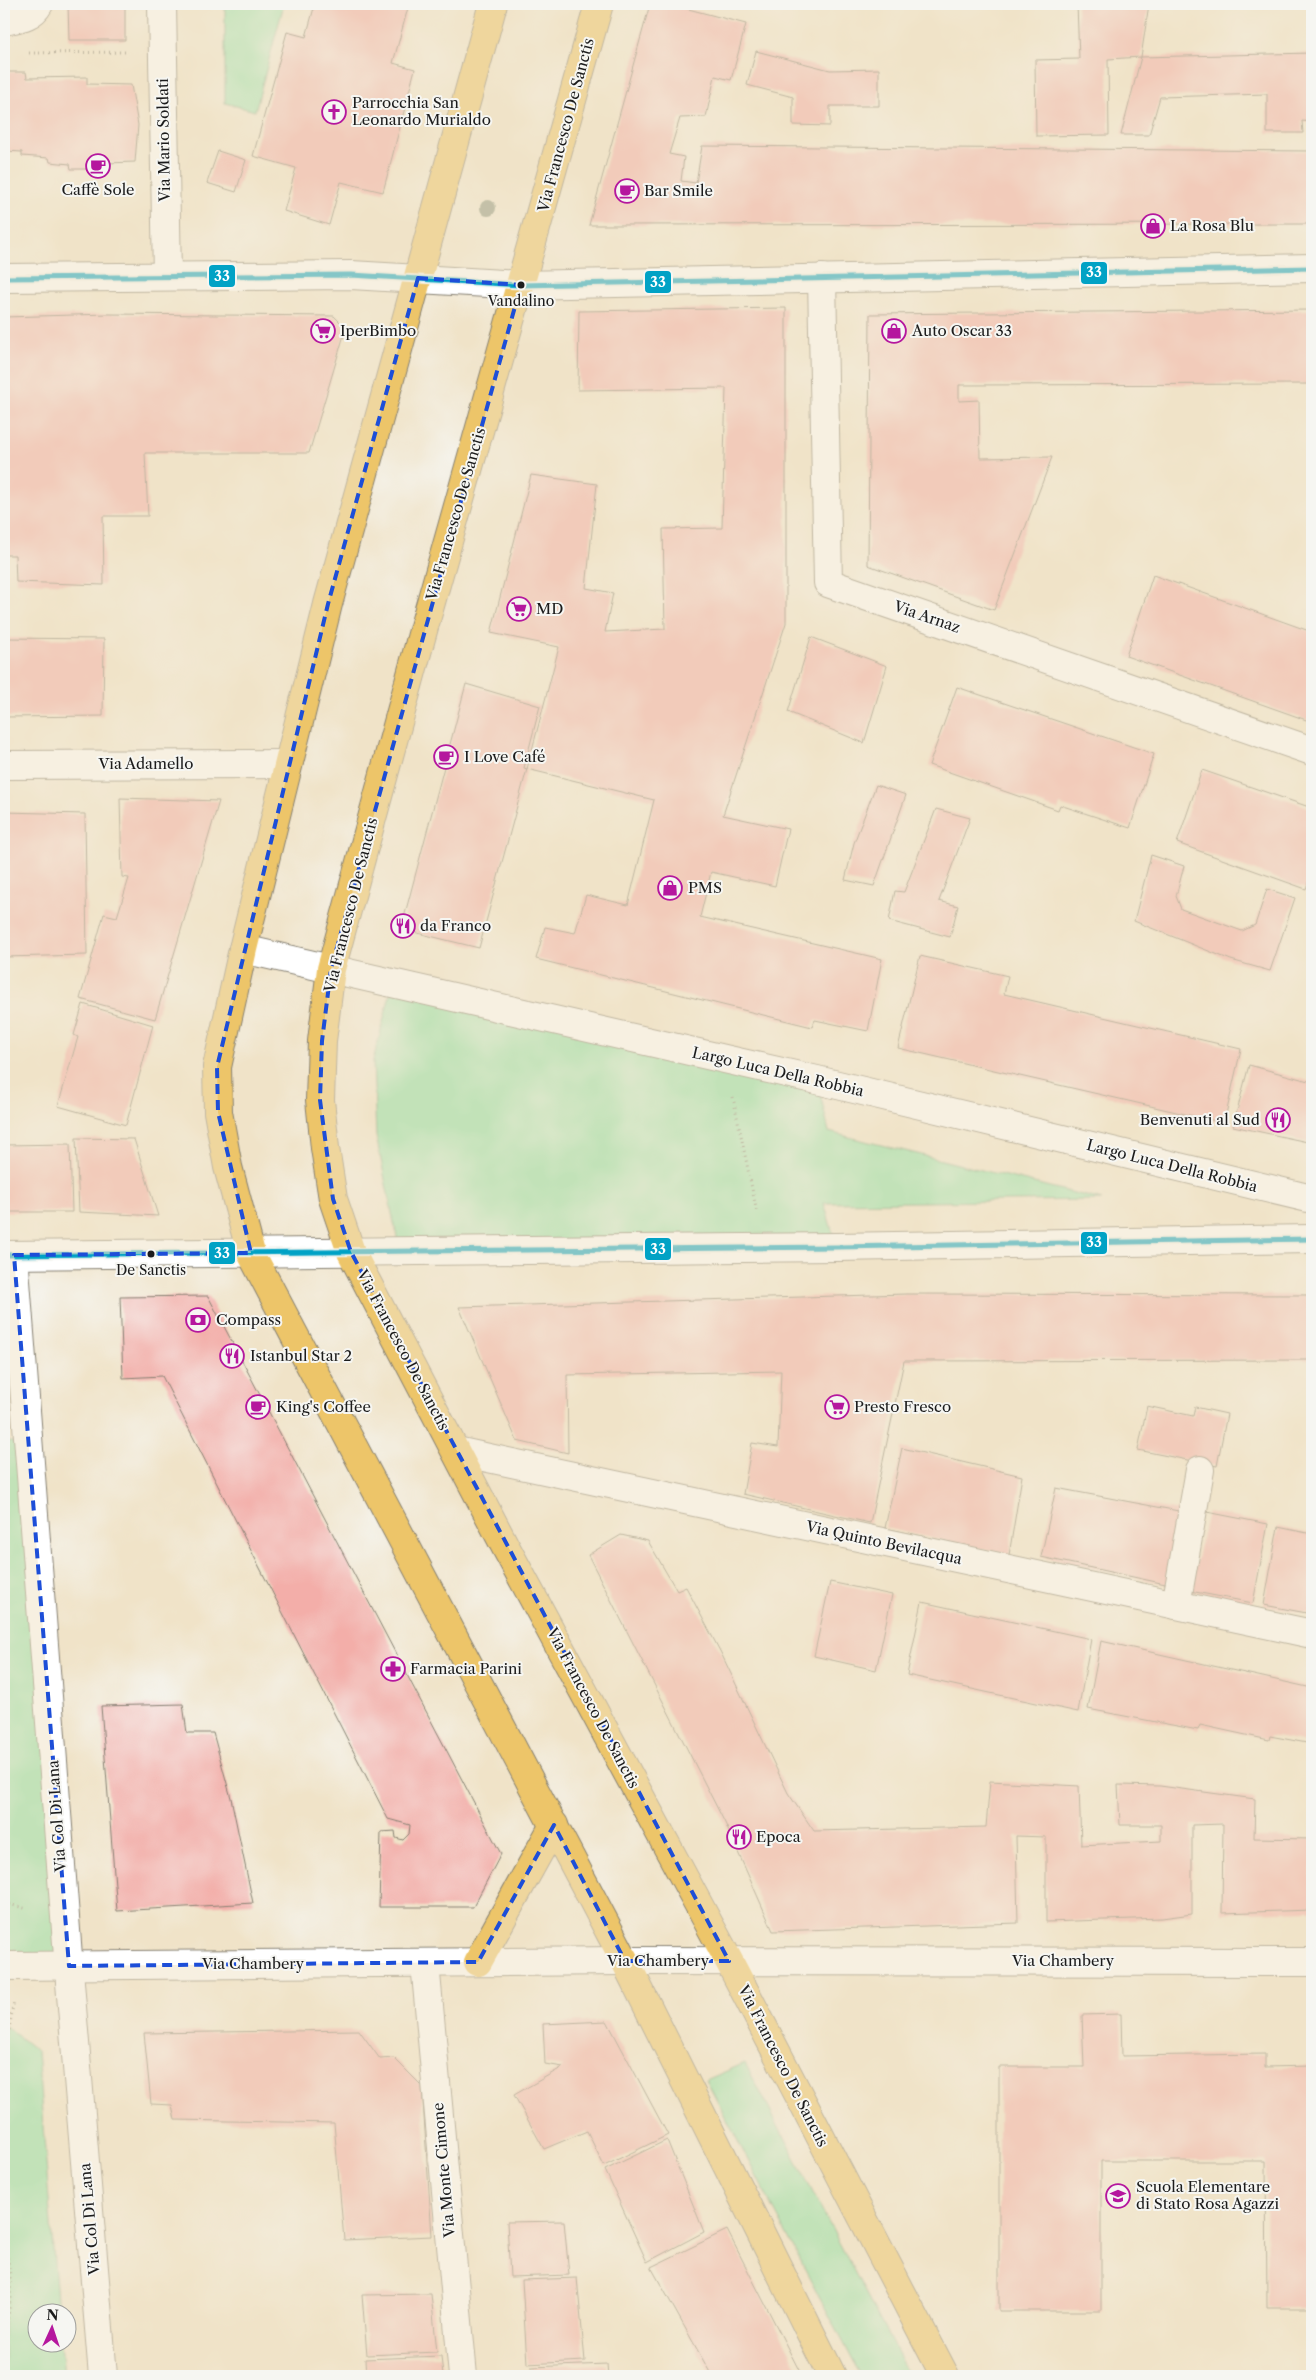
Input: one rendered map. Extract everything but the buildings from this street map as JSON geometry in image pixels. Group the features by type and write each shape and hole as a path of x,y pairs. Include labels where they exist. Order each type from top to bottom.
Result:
{"main road":[{"path":"493,4 328,604 288,764 243,949 217,1067 218,1112 228,1167 251,1253 625,1961 832,2376"},
{"name":"Via Francesco De Sanctis","path":"599,4 434,592 331,970 322,1041 320,1100 333,1199 351,1252 729,1961 945,2376"},
{"path":"478,1962 554,1825"}],"street":[{"path":"4,21 35,11 39,4"},
{"name":"Via Mario Soldati","path":"162,4 167,276"},
{"path":"4,278 351,275 521,285 1312,268"},
{"name":"Via Arnaz","path":"822,278 828,582 1312,751"},
{"name":"Via Adamello","path":"4,765 288,764"},
{"name":"Largo Luca Della Robbia","path":"243,949 725,1059 1312,1199"},
{"path":"9,1255 1312,1239"},
{"name":"Via Col Di Lana","path":"9,1255 103,2376"},
{"name":"Via Quinto Bevilacqua","path":"456,1451 1312,1634"},
{"path":"1176,1605 1200,1470"},
{"name":"Via Chambery","path":"11,1966 625,1961 1312,1962"},
{"name":"Via Monte Cimone","path":"425,1963 463,2376"}],"path":[{"path":"24,53 162,52"},
{"path":"725,1059 764,1247"},
{"path":"4,1903 28,1909"},
{"path":"4,2044 12,2016 11,1966"},
{"path":"4,2243 9,2261 10,2311 4,2335"}],"highlighted area":[{"path":"418,278 521,285 331,969 322,1041 320,1100 325,1148 333,1199 351,1252 729,1961 625,1961 554,1825 478,1962 69,1966 14,1255 251,1253 218,1112 217,1067 328,604"}],"green space":[{"path":"225,4 284,4 255,111 225,103"},
{"path":"393,983 817,1080 829,1132 1102,1200 824,1203 837,1247 400,1252 376,1136 373,1061"},
{"path":"4,1442 29,1442 69,1966 4,1966"},
{"path":"4,2025 37,2051 57,2302 28,2302 28,2352 62,2352 64,2376 4,2376"},
{"path":"745,2063 909,2376 861,2376 706,2080"}],"transit line":[{"name":"33","path":"4,278 351,275 521,285 1312,268"},
{"name":"33","path":"4,1255 837,1247 1312,1239"}],"place":[{"name":"Parrocchia San Leonardo Murialdo","path":"334,112"},
{"name":"Caffè Sole","path":"98,166"},
{"name":"Bar Smile","path":"627,191"},
{"name":"La Rosa Blu","path":"1153,226"},
{"name":"Vandalino","path":"521,285"},
{"name":"IperBimbo","path":"323,331"},
{"name":"Auto Oscar 33","path":"894,331"},
{"name":"MD","path":"519,609"},
{"name":"I Love Café","path":"446,757"},
{"name":"PMS","path":"670,888"},
{"name":"da Franco","path":"403,926"},
{"name":"Benvenuti al Sud","path":"1278,1120"},
{"name":"De Sanctis","path":"151,1254"},
{"name":"Compass","path":"198,1320"},
{"name":"Istanbul Star 2","path":"232,1356"},
{"name":"King's Coffee","path":"258,1407"},
{"name":"Presto Fresco","path":"837,1407"},
{"name":"Farmacia Parini","path":"393,1669"},
{"name":"Epoca","path":"739,1837"},
{"name":"Scuola Elementare di Stato Rosa Agazzi","path":"1118,2196"}]}
